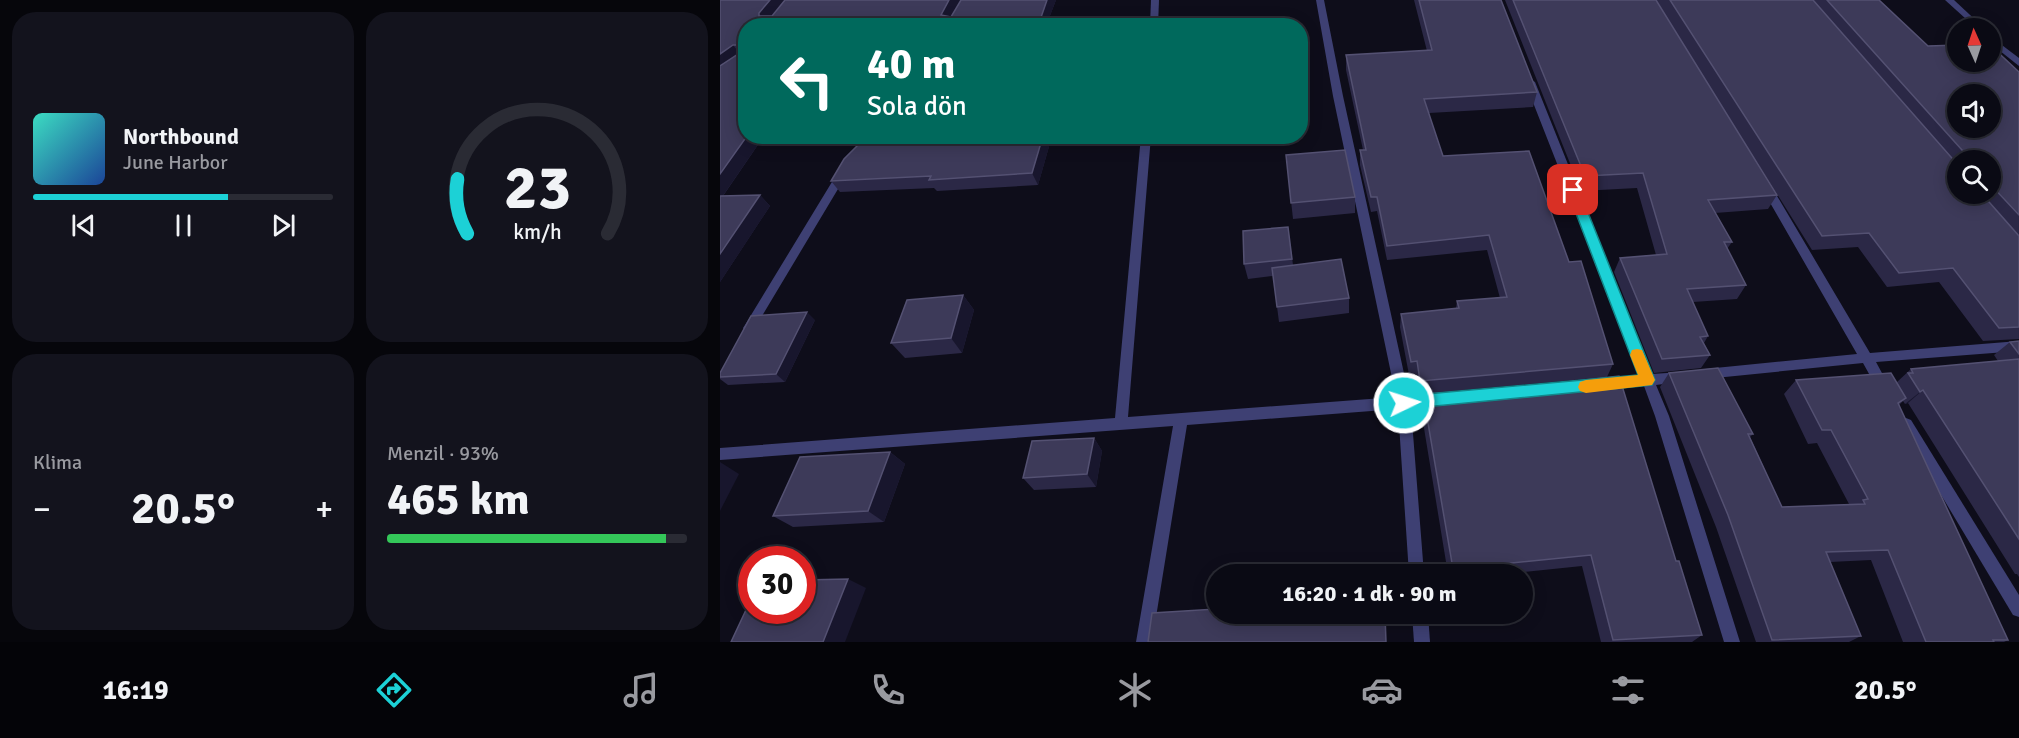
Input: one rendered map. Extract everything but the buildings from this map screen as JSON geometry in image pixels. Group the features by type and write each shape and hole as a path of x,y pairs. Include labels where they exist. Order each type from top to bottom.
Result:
{"street":[{"path":"1154,18 1155,0"},
{"path":"1320,0 1338,96 1404,403 1416,564"},
{"path":"1949,0 1969,18"},
{"path":"2001,47 2019,63"},
{"path":"1524,65 1662,416 1732,642"},
{"path":"1121,424 1145,144"},
{"path":"744,336 847,167"},
{"path":"1762,180 1890,398"},
{"path":"1591,386 1866,357 2019,346"},
{"path":"720,454 1452,399"},
{"path":"1903,418 2019,609"},
{"path":"1144,642 1181,420"},
{"path":"1421,624 1422,642"}],"slow traffic":[{"path":"1586,387 1647,380 1637,355"}],"route":[{"path":"1404,403 1500,396 1647,380 1573,190"}]}
